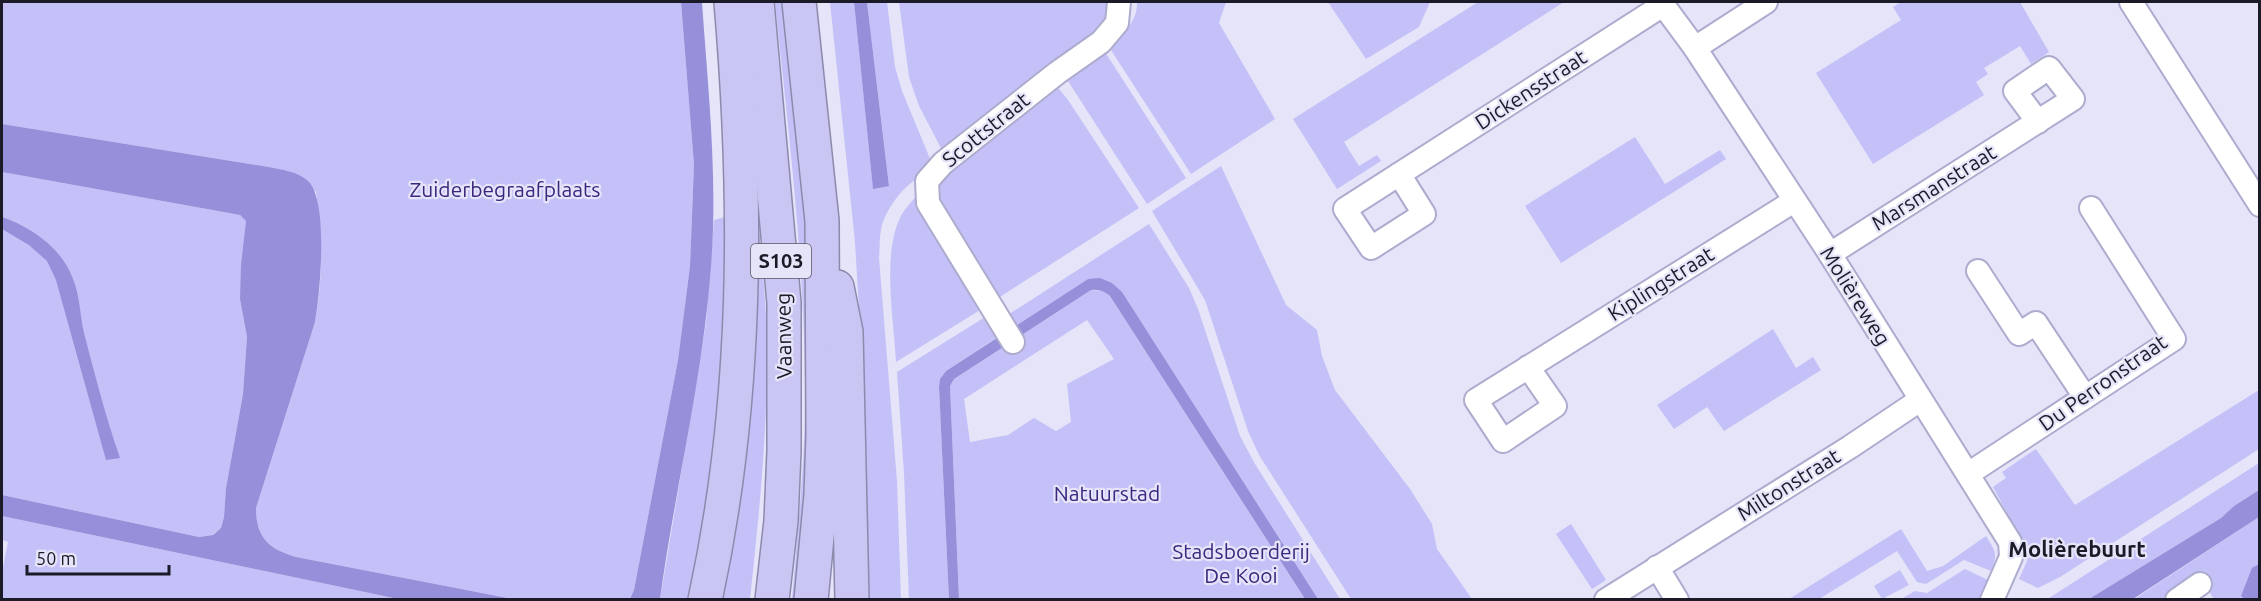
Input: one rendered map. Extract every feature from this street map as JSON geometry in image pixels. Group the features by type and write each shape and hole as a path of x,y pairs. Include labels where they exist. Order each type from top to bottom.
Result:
{"highway":[{"name":"S103","path":"705,600 730,450 741,324 742,206 731,2"},
{"name":"Vaanweg","path":"756,2 784,303 781,521 772,600"},
{"name":"S103","path":"799,2 822,221 823,435 821,495 811,600"},
{"name":"S103","path":"822,221 846,332 852,600"},
{"name":"S103","path":"839,600 849,452"}],"street":[{"name":"Scottstraat","path":"1010,337 928,203 927,181 944,163 1057,73 1101,42 1117,23 1119,2"},
{"path":"1695,48 1766,2"},
{"path":"2131,2 2259,205"},
{"name":"Molièreweg","path":"1662,3 1695,48 1830,254 2010,542 2011,557 1992,600"},
{"name":"Dickensstraat","path":"1399,174 1662,3"},
{"name":"Marsmanstraat","path":"1830,254 2038,122"},
{"name":"Kiplingstraat","path":"1528,367 1794,201"},
{"name":"Du Perronstraat","path":"1968,474 2174,339 2091,208"},
{"path":"1978,271 2019,334 2036,323 2085,397"},
{"name":"Miltonstraat","path":"1606,600 1850,447 1920,400"},
{"path":"1657,567 1677,600"},
{"path":"2177,600 2200,584"}],"green space":[{"name":"Zuiderbegraafplaats","path":"2,2 681,2 694,165 690,266 678,360 634,590 630,599 513,599 296,557 271,546 258,527 256,508 315,322 320,290 321,257 316,192 288,171 2,124"},
{"path":"775,2 785,2 810,214 815,373 798,600 792,599 804,437 804,334 794,192"},
{"path":"830,2 854,2 873,188 889,185 867,2 887,2 895,67 902,91 931,161 923,177 916,179 896,198 886,215 880,237 879,258 897,481 901,599 862,599 864,394 855,242"},
{"path":"899,2 1113,2 1107,24 1095,36 1030,79 978,125 942,150 919,106 909,77"},
{"path":"1137,2 1226,2 1219,23 1275,119 1191,174 1109,47 1132,22"},
{"path":"1328,2 1430,2 1419,27 1366,59"},
{"path":"1478,2 1564,2 1344,142 1359,166 1377,155 1381,161 1337,189 1293,119"},
{"path":"1901,2 2020,2 2049,52 2031,64 2020,46 1984,68 1988,74 1976,82 1984,95 1873,164 1816,73 1901,20 1893,7"},
{"path":"1105,52 1186,178 1147,204 1068,81"},
{"path":"1055,84 1139,208 995,300 934,199 939,180"},
{"path":"1635,137 1665,184 1720,150 1726,159 1561,263 1525,206"},
{"path":"1221,166 1286,305 1317,330 1322,356 1335,390 1410,489 1432,524 1437,549 1472,599 1351,599 1259,455 1248,431 1205,300 1152,211"},
{"path":"2,172 240,215 246,221 240,299 247,337 243,394 226,488 224,517 221,528 212,535 199,537 2,495"},
{"path":"920,192 985,307 896,362 890,286 892,247 902,214"},
{"path":"755,193 765,306 767,376 762,472 750,599 713,600"},
{"path":"732,215 728,387 693,599 660,600 706,323 714,220"},
{"path":"1149,224 1189,288 1240,436 1255,464 1340,599 1318,599 1122,293 1112,283 1088,279 1011,329 1003,318"},
{"path":"1091,290 1104,291 1110,296 1305,599 959,599 950,386 954,379","holes":["1087,320 1114,359 1067,384 1071,422 1056,431 1034,418 1008,435 970,442 964,399"]},
{"path":"990,314 1002,334 946,371 940,379 949,599 909,599 897,372"},
{"path":"1773,329 1796,368 1813,357 1821,370 1724,431 1707,407 1674,429 1657,405"},
{"path":"2259,390 2259,449 2060,577 2038,588 2019,579 2027,561 2025,546 1993,487 2006,478 2002,472 2036,449 2075,505"},
{"path":"2259,463 2259,490 2234,506 2221,518 2089,599 2046,600"},
{"path":"2,516 398,599 2,599 2,572 8,542 2,540"},
{"path":"2259,517 2259,599 2214,599 2200,578 2166,599 2133,600"},
{"path":"1571,524 1606,580 1592,589 1556,534"},
{"path":"1901,529 1927,571 1943,566 1986,536 1995,553 1991,571 1964,560 1926,584 1917,582 1897,551 1819,599 1789,599"},
{"path":"1965,569 1988,580 1979,599 1901,599 1915,591 1927,593"},
{"path":"1900,570 1909,585 1882,599 1874,586"}],"shaded area":[{"path":"681,2 702,2 713,167 711,266 702,350 660,599 630,599 634,590 678,360 690,266 694,165"},
{"path":"854,2 867,2 889,186 873,189"},
{"path":"2,124 269,167 294,173 308,181 315,192 321,227 321,270 317,309 315,322 256,508 258,527 271,546 296,557 513,599 398,599 2,516 2,495 199,537 213,535 221,528 224,517 226,488 243,394 247,337 240,299 246,221 240,215 2,172"},
{"path":"2,217 44,240 68,268 79,299 84,333 120,458 106,460 56,280 47,261 29,245 2,229"},
{"path":"1100,278 1112,283 1122,292 1318,599 1305,599 1110,296 1101,291 1091,290 954,379 950,386 959,599 949,599 940,379 946,371 1088,279"},
{"path":"2259,490 2259,517 2133,599 2089,599 2221,518 2234,506"},
{"path":"2259,564 2259,599 2245,599 2241,596 2252,568"}],"district":[{"name":"Molièrebuurt","path":"2077,549"}],"park label":[{"name":"Natuurstad","path":"1107,494"},
{"name":"Stadsboerderij De Kooi","path":"1241,564"}]}
